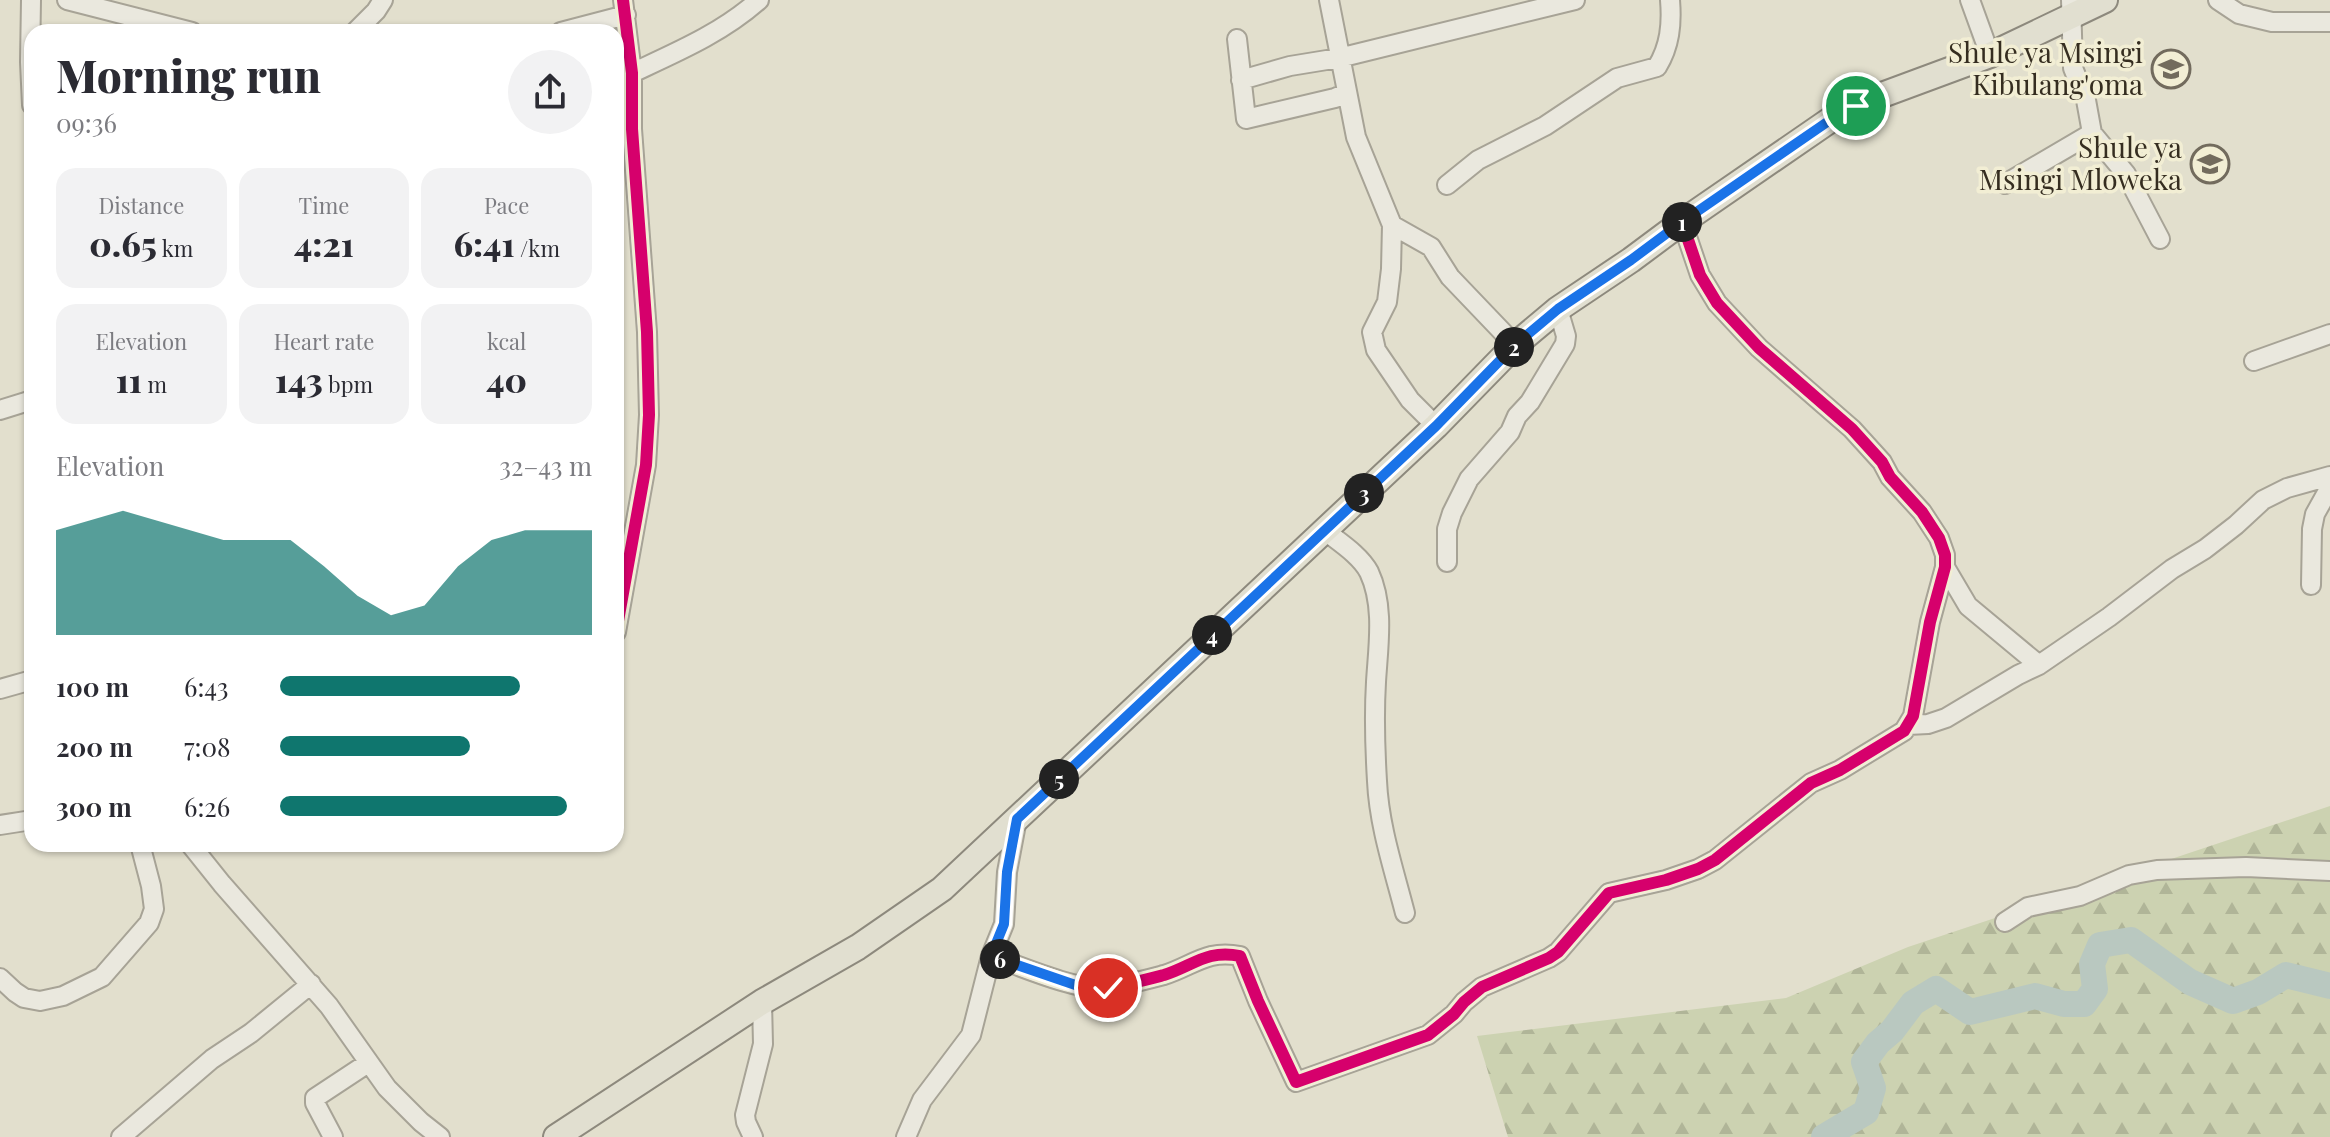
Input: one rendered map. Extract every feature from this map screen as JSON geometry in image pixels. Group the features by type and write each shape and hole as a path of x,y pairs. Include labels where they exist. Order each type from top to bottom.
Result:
{"main road":[{"path":"556,1137 762,1002 858,947 942,889 1436,426 1515,345 1558,309 1836,116 1882,95 1990,55 2072,8 2105,0"}],"street":[{"path":"31,0 31,24"},
{"path":"69,0 133,24"},
{"path":"365,24 383,0"},
{"path":"632,73 699,41 741,16 759,0"},
{"path":"1329,0 1356,137 1392,225 1387,302 1372,332 1374,341 1381,358 1410,400 1436,426"},
{"path":"1241,80 1575,0"},
{"path":"1447,185 1478,160 1545,126 1617,78 1657,67 1667,51 1671,26 1670,0"},
{"path":"1970,0 1990,55"},
{"path":"2218,0 2239,14 2272,22 2330,22"},
{"path":"582,24 625,8 632,73 632,129 647,332 649,415 646,465 624,587"},
{"path":"2072,8 2073,68 2086,100 2092,133 2126,174 2160,239"},
{"path":"1237,39 1246,119 1346,93"},
{"path":"2005,184 2092,133"},
{"path":"991,956 1087,989 1108,988 1163,975 1210,955 1240,956 1296,1082 1428,1035 1482,987 1558,952 1609,893 1698,869 1724,853 1811,783 1895,738 1908,725 1945,567 1945,555 1939,538 1922,512 1852,429 1759,348 1717,303 1700,275 1682,222"},
{"path":"1392,225 1431,247 1450,277 1515,345"},
{"path":"1447,562 1447,529 1469,479 1510,432 1517,416 1530,402 1565,344 1566,336 1558,309"},
{"path":"2254,361 2330,334"},
{"path":"0,410 24,402"},
{"path":"1908,725 1928,724 1946,718 2039,665 2172,569 2205,549 2263,500 2287,488 2330,476"},
{"path":"2311,585 2312,529 2315,514 2330,487"},
{"path":"1324,530 1368,571 1374,590 1379,651 1375,714 1380,815 1405,913"},
{"path":"1945,567 1968,606 2039,665"},
{"path":"0,689 24,682"},
{"path":"906,1137 922,1100 971,1035 991,956 1004,924 1007,872 1017,819"},
{"path":"0,825 24,821"},
{"path":"0,978 24,998 40,1001 63,996 102,977 149,923 154,909 142,852"},
{"path":"196,852 329,1006 368,1063 404,1106 440,1137"},
{"path":"2005,922 2028,907 2080,896 2129,875 2157,870 2258,867 2330,871"},
{"path":"121,1137 212,1059 251,1033 311,984"},
{"path":"753,1137 745,1115 763,1044 762,1002"},
{"path":"333,1137 315,1098 368,1063"}],"green space":[{"path":"2330,806 2330,1137 1508,1137 1477,1036 1786,998 1908,947"}],"waterway":[{"path":"1824,1137 1866,1112 1873,1088 1864,1062 1913,1003 1936,989 1970,1012 2035,996 2064,1004 2084,1004 2095,989 2092,964 2100,945 2131,940 2190,982 2233,1001 2258,992 2286,975 2330,986"}],"cycle path":[{"path":"623,0 632,73 632,129 647,332 649,415 646,465 624,587"},
{"path":"991,956 1091,988 1164,975 1218,955 1240,956 1296,1082 1428,1035 1482,987 1558,952 1609,893 1666,880 1715,860 1811,783 1840,770 1904,731 1913,716 1930,622 1945,567 1945,555 1939,538 1922,512 1852,429 1759,348 1717,303 1700,275 1682,222"}],"place":[{"name":"Shule ya Msingi Kibulang'oma","path":"2171,69"},
{"name":"Shule ya Msingi Mloweka","path":"2210,164"}],"route":[{"path":"1108,988 1087,989 991,956 1004,924 1007,872 1017,819 1436,426 1515,345 1558,309 1682,222 1836,116 1856,106"}]}
